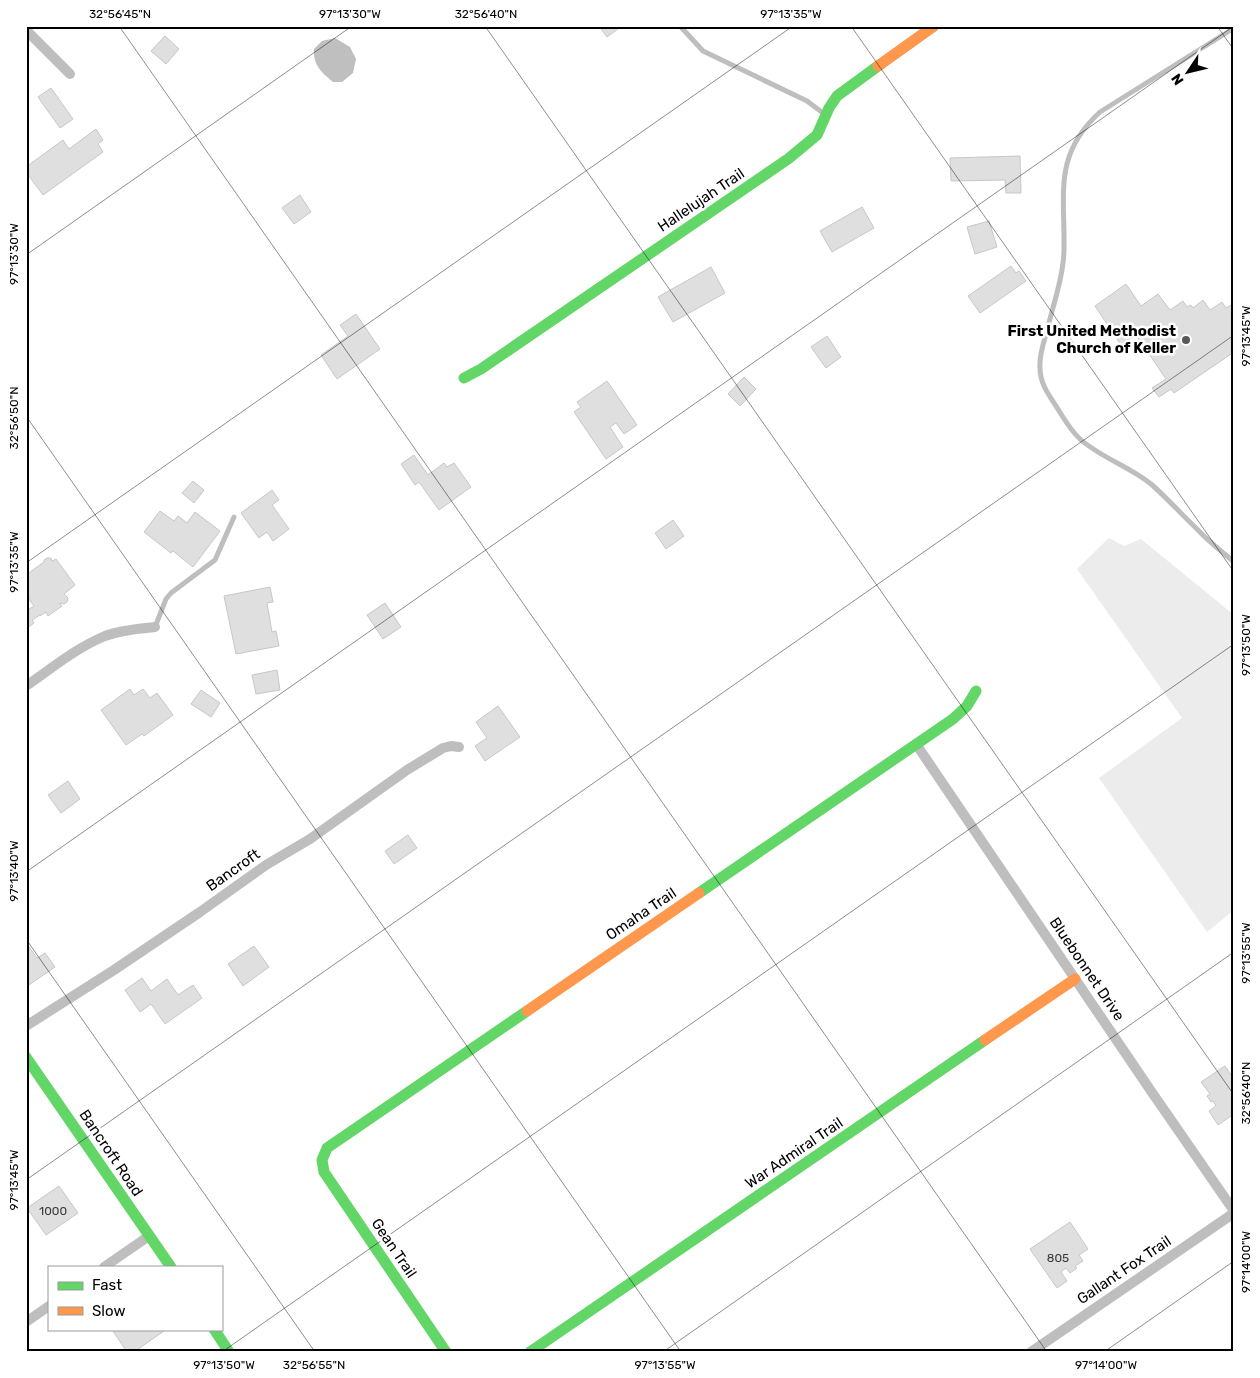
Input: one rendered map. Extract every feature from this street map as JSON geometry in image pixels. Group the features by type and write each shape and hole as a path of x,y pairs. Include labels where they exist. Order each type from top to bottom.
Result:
{"street":[{"name":"Hallelujah Trail","path":"464,378 481,369 788,159 817,134 828,108 837,96 934,26"},
{"path":"26,30 70,74"},
{"path":"26,686 70,655 105,636 155,626"},
{"name":"Omaha Trail","path":"322,1160 328,1148 959,714 967,706 976,691"},
{"name":"Bluebonnet Drive","path":"916,744 1234,1212"},
{"name":"Bancroft","path":"26,1026 200,912 266,865 310,839 407,770 443,748 459,747"},
{"name":"War Admiral Trail","path":"530,1352 1075,978"},
{"name":"Bancroft Road","path":"26,1057 170,1266"},
{"name":"Gean Trail","path":"322,1160 324,1172 446,1352"},
{"name":"Gallant Fox Trail","path":"1031,1352 1234,1212"},
{"path":"105,1266 149,1236"},
{"path":"26,1322 48,1307"},
{"path":"215,1330 229,1352"}],"lane":[{"path":"680,26 703,51 807,101 826,115"},
{"path":"1234,28 1100,112 1074,143 1067,160 1064,179 1064,260 1041,352 1040,368 1046,392 1080,439 1142,477 1234,562"},
{"path":"155,626 166,599 171,593 215,560 234,517"}],"shaded area":[{"path":"335,38 350,47 356,59 353,73 342,82 333,82 325,75 316,64 314,55 314,49 322,41"},
{"path":"1109,538 1124,546 1141,539 1234,615 1234,910 1207,932 1099,778 1182,718 1077,569"}],"building":[{"path":"599,26 622,26 607,37"},
{"path":"165,36 179,49 166,64 151,51"},
{"path":"51,88 73,119 60,128 38,97"},
{"path":"96,129 103,140 98,144 103,152 43,195 26,172 26,167 63,140 69,149"},
{"path":"1020,156 1021,193 1006,193 1005,180 951,181 950,158"},
{"path":"300,195 311,212 294,224 282,208"},
{"path":"862,207 874,228 832,252 820,231"},
{"path":"989,221 997,247 975,254 967,227"},
{"path":"1011,266 1016,273 1019,271 1026,281 980,313 968,296"},
{"path":"711,267 725,293 673,322 658,297"},
{"name":"First United Methodist Church of Keller","path":"1126,284 1141,306 1158,294 1170,310 1183,301 1187,307 1191,305 1193,308 1203,300 1210,310 1222,302 1226,308 1231,305 1234,309 1234,352 1174,393 1171,389 1159,397 1152,388 1166,379 1136,335 1121,345 1095,306"},
{"path":"356,314 380,349 337,379 321,355 348,336 340,325"},
{"path":"827,336 841,357 826,368 811,347"},
{"path":"744,377 756,389 740,406 728,394"},
{"path":"607,381 637,425 624,434 616,423 610,427 623,447 606,459 574,412 581,407 577,402"},
{"path":"414,455 428,475 444,463 447,467 454,463 471,487 439,510 419,482 415,485 401,464"},
{"path":"193,481 204,490 194,503 182,493"},
{"path":"272,490 279,500 272,505 289,529 273,541 267,532 259,538 241,513"},
{"path":"160,511 174,521 178,516 187,523 195,512 220,531 193,567 144,532"},
{"path":"673,520 684,536 666,549 655,533"},
{"path":"47,558 51,558 52,561 56,559 75,585 64,594 68,598 67,602 64,604 59,603 62,606 48,616 46,612 32,620 34,623 26,629 26,611 34,606 26,595 26,575"},
{"path":"270,587 273,602 267,603 272,632 276,631 279,646 236,654 224,596"},
{"path":"385,603 401,627 383,639 367,615"},
{"path":"277,670 280,690 256,694 252,675"},
{"path":"130,689 134,695 143,689 150,698 157,693 173,715 144,736 142,734 126,745 101,710"},
{"path":"201,690 220,703 211,717 191,704"},
{"path":"498,706 520,737 485,761 475,746 487,738 476,722"},
{"path":"68,781 80,799 61,813 48,795"},
{"path":"408,835 417,848 394,864 385,851"},
{"path":"26,943 37,958 45,953 55,967 26,987"},
{"path":"254,946 269,967 243,986 228,964"},
{"path":"142,978 151,991 167,979 178,995 193,985 202,998 165,1024 151,1004 140,1012 125,990"},
{"path":"1225,1066 1234,1079 1234,1114 1218,1125 1209,1111 1216,1106 1207,1096 1210,1094 1201,1082"},
{"path":"59,1186 78,1213 46,1235 27,1208"},
{"path":"1070,1222 1088,1249 1079,1255 1083,1261 1075,1266 1077,1268 1070,1273 1066,1268 1061,1272 1067,1281 1057,1288 1030,1249"},
{"path":"113,1331 164,1331 134,1352 127,1352"}],"traffic: fast":[{"path":"464,378 481,369 788,159 817,135 829,108 837,96 878,66"},
{"path":"699,893 953,719 967,706 976,691"},
{"path":"446,1352 324,1172 322,1160 327,1148 527,1011"},
{"path":"530,1352 985,1040"},
{"path":"26,1057 170,1266"},
{"path":"215,1330 229,1352"}],"traffic: slow":[{"path":"878,66 934,26"},
{"path":"527,1011 699,893"},
{"path":"985,1040 1075,979"}],"place":[{"name":"First United Methodist Church of Keller","path":"1186,340"}]}
